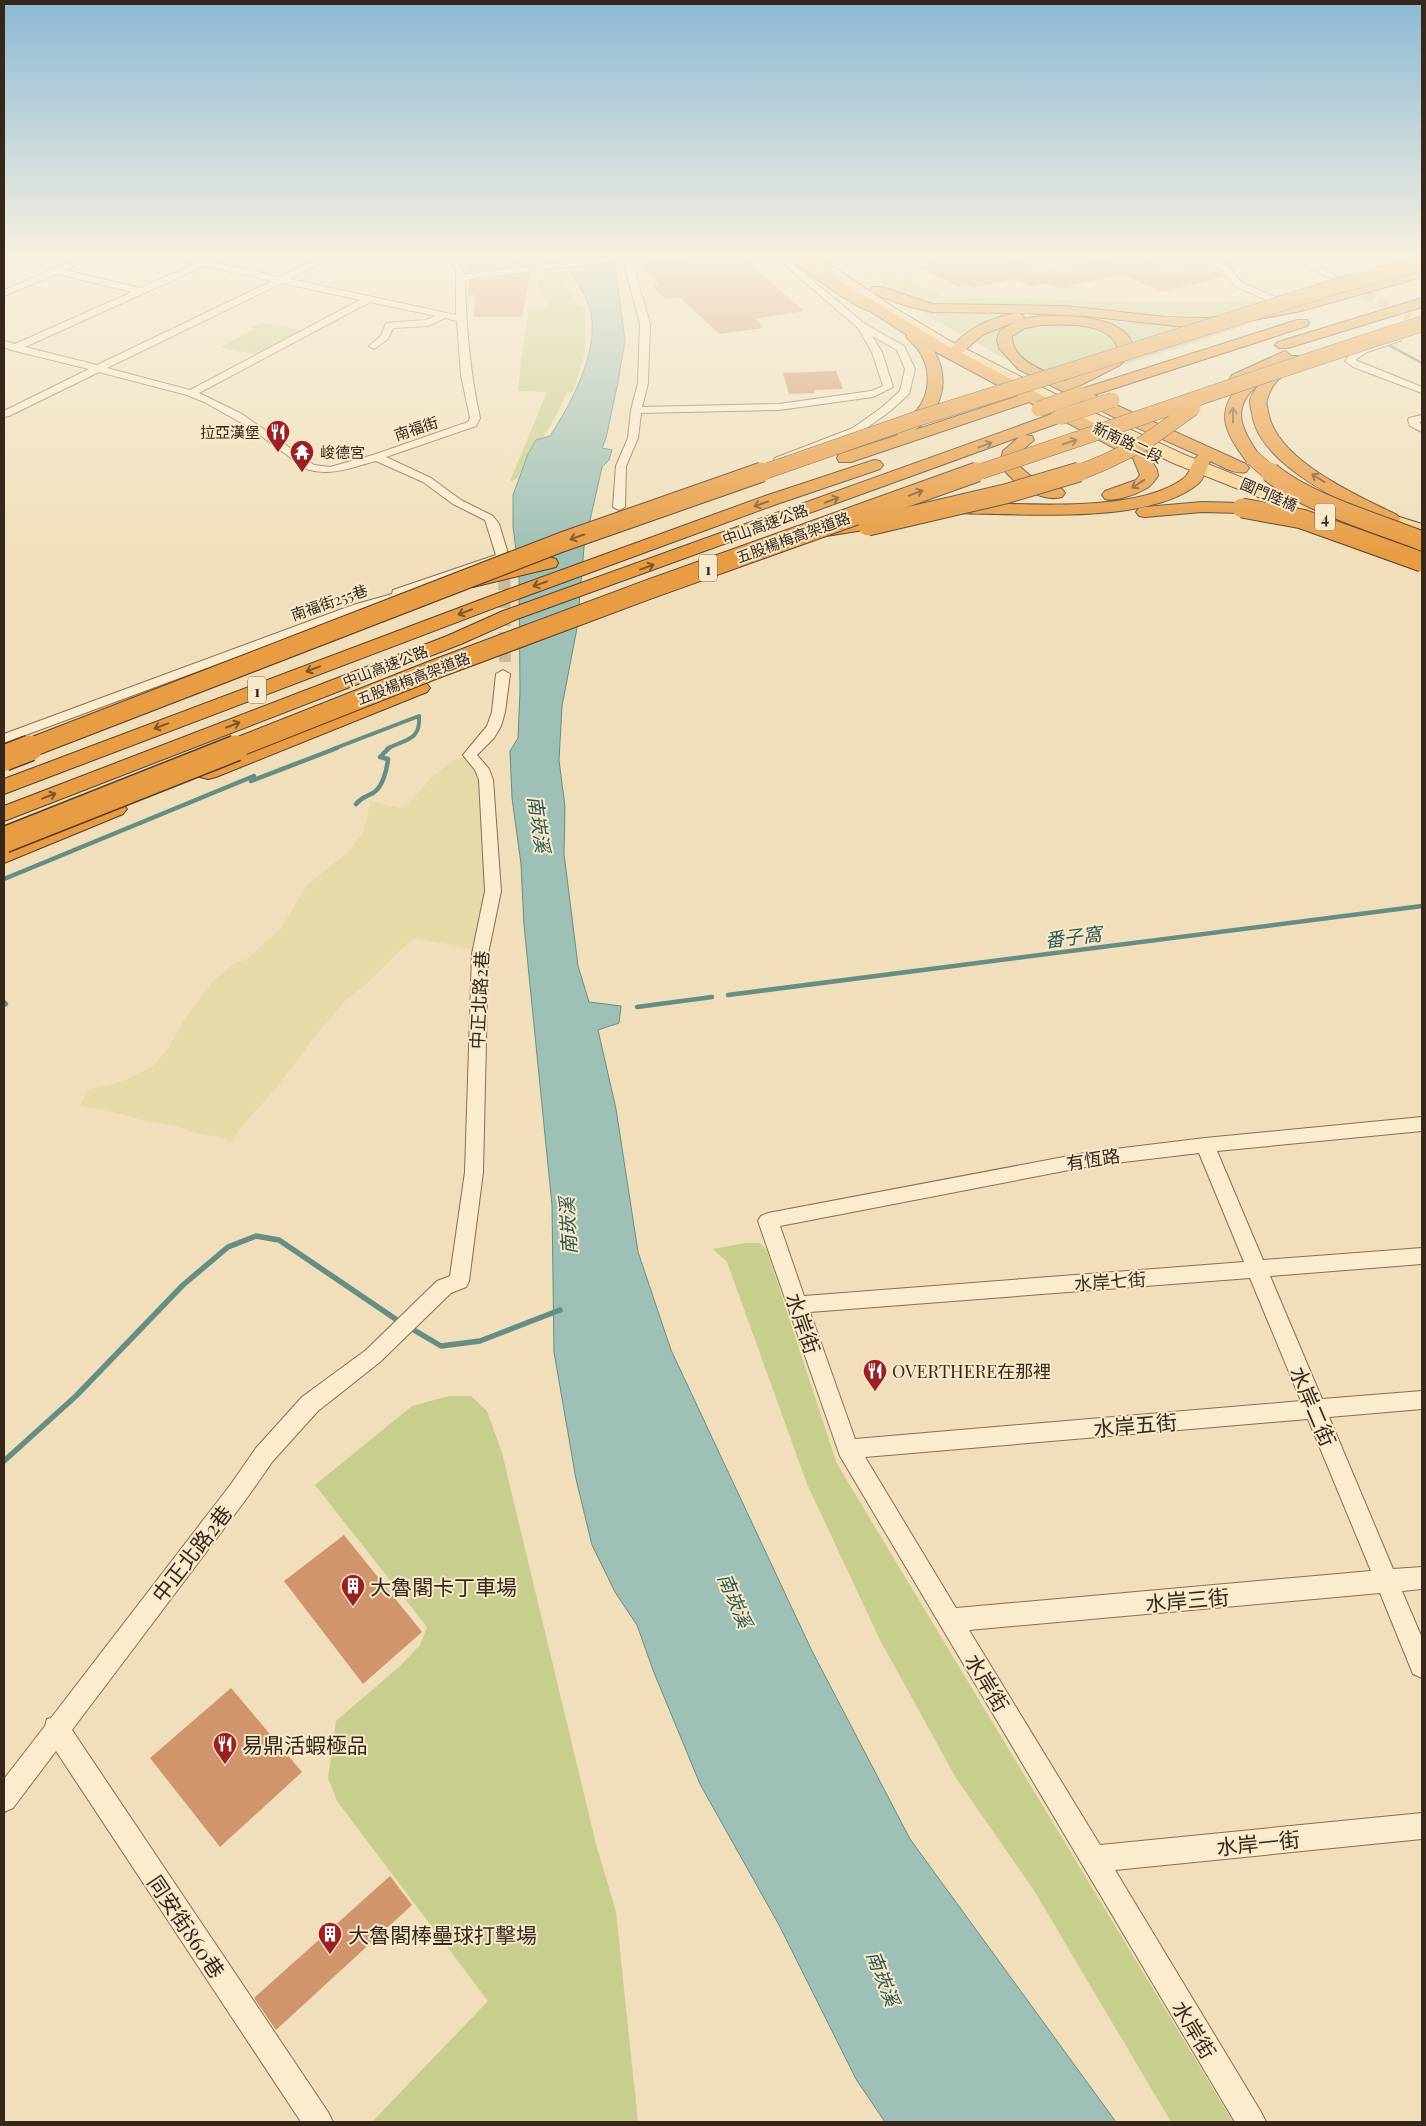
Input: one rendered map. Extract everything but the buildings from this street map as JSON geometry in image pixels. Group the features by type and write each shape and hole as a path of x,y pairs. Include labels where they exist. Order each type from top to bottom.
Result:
{"highway":[{"path":"834,462 919,420 927,409 935,390 937,375 931,356"},
{"path":"956,356 1124,445 1140,455 1148,470 1148,476 1142,484 1112,495 1062,495 1027,484 1016,476 1009,465 1011,451 1038,431 1060,411"},
{"path":"1013,356 1023,366 1126,417 1240,469 1278,479 1308,495 1422,541"},
{"name":"1","path":"4,758 562,542 916,419 1115,356"},
{"path":"1068,385 1115,362 1120,356"},
{"path":"4,772 261,670 508,591 550,563 601,553 834,462 1161,356"},
{"name":"中山高速公路","path":"4,787 601,553 771,500 1039,409 1084,397 1197,356"},
{"path":"4,856 107,812 420,688 800,546 889,521 1042,484 1104,463 1139,447 1220,388 1260,366 1286,356"},
{"path":"1240,469 1238,439 1232,415 1235,400 1242,388 1255,378 1294,356"},
{"path":"1299,356 1281,369 1265,385 1259,400 1258,410 1262,426 1269,438 1283,453 1302,468 1338,491 1391,519"},
{"name":"五股楊梅高架道路","path":"4,840 433,670 794,537 932,487 1092,435 1318,356"},
{"name":"中山高速公路","path":"596,591 1061,410 1117,399"},
{"path":"4,752 281,647 464,583 508,591 596,591 746,550 885,516 936,507 1060,510 1093,509 1138,503 1173,492 1192,479 1202,463"},
{"path":"820,532 943,515 1118,516 1202,507 1242,508 1290,515 1422,562"},
{"path":"943,515 1105,524"},
{"path":"1129,524 1214,517 1247,517 1294,526 1358,548"},
{"name":"中山高速公路","path":"4,814 454,640 508,591"}],"main road":[{"name":"4","path":"962,356 1061,410"},
{"name":"4","path":"977,356 1061,410"},
{"name":"4","path":"986,356 1084,397"},
{"name":"新南路二段","path":"1084,397 1202,463"},
{"name":"新南路二段","path":"1061,410 1180,459 1202,463"},
{"name":"新南路二段","path":"1061,410 1172,463 1202,463"},
{"name":"4","path":"1202,463 1240,469 1422,530"},
{"name":"4","path":"1202,463 1216,480 1358,548 1422,571"},
{"name":"國門陸橋","path":"1240,469 1298,499 1422,546"},
{"name":"國門陸橋","path":"1240,469 1422,554"}],"street":[{"path":"53,356 191,393 260,356"},
{"path":"5,414 124,356"},
{"name":"南福街","path":"191,393 215,402 240,416 310,467 330,470 377,457 472,424 475,418 466,376 464,356"},
{"path":"619,506 622,466 633,438 636,410 643,384 643,356"},
{"path":"636,410 779,407 873,394 888,387 879,356"},
{"path":"597,524 736,476 857,430 885,410 905,392 910,369 905,356"},
{"path":"1354,356 1350,361 1356,365 1422,390"},
{"path":"1422,418 1414,420 1414,424 1422,429"},
{"path":"357,608 508,591 493,524 489,518 457,502 427,480 377,457"},
{"path":"357,608 429,584"},
{"name":"南福街255巷","path":"4,739 357,608"},
{"name":"中正北路2巷","path":"4,1799 56,1728 239,1491 264,1455 310,1404 374,1356 444,1287 459,1281 474,1172 480,954 493,891 486,780 482,769 470,755 476,746 490,733 496,722 503,674"},
{"name":"有恆路","path":"768,1221 1090,1159 1205,1145 1422,1124"},
{"name":"水岸二街","path":"1205,1145 1422,1666"},
{"name":"水岸街","path":"768,1221 848,1449 1251,2122"},
{"name":"水岸七街","path":"798,1305 1422,1256"},
{"name":"水岸五街","path":"848,1449 1422,1400"},
{"name":"水岸三街","path":"951,1620 1422,1578"},
{"name":"同安街860巷","path":"56,1728 318,2122"},
{"name":"水岸一街","path":"1093,1859 1422,1826"}],"shaded area":[{"path":"465,756 481,771 489,889 474,952 466,948 416,938 407,944 362,988 347,999 319,1031 275,1090 241,1127 230,1143 222,1138 196,1133 175,1126 80,1106 89,1089 108,1086 128,1079 152,1067 167,1050 186,1017 211,983 235,963 247,959 281,928 307,885 348,852 362,834 370,801 399,808 407,806 433,776 451,762"}],"green space":[{"path":"522,356 584,356 573,391 567,392 552,423 518,478 510,481 547,392 518,391"},
{"path":"1000,356 1006,356 1009,359 1006,360"},
{"path":"1021,356 1111,356 1092,371 1060,383"},
{"path":"1120,356 1151,356 1114,368"},
{"path":"745,1243 760,1243 767,1251 837,1464 1233,2122 1171,2122 1035,1892 956,1778 880,1640 807,1484 727,1262 713,1249"},
{"path":"449,1396 471,1396 487,1411 502,1453 596,1844 616,1912 638,2122 372,2122 488,2001 337,1801 328,1778 336,1721 400,1666 420,1645 427,1627 315,1485 412,1406"}],"water":[{"name":"南崁溪","path":"588,356 622,356 606,438 602,448 612,450 609,460 602,467 584,547 577,628 562,706 559,760 565,807 564,854 578,966 589,1002 621,1006 619,1023 598,1030 616,1109 638,1252 671,1350 812,1651 910,1839 1116,2122 885,2122 856,2079 779,1925 700,1784 653,1670 637,1625 615,1592 592,1545 576,1479 554,1352 552,1205 524,925 521,864 512,798 510,751 518,738 520,691 519,571 513,527 513,495 528,454 536,440 550,436 576,390"}],"waterway":[{"path":"1409,356 1422,363"},
{"path":"333,749 419,716 419,724 414,735 406,741 389,748"},
{"path":"251,781 337,748"},
{"path":"356,804 362,798 373,793 382,782 388,759 380,757 389,748"},
{"path":"4,879 254,776"},
{"name":"番子窩","path":"728,995 1422,906"},
{"name":"番子窩","path":"637,1007 712,997"},
{"path":"4,1002 6,1004 4,1005"},
{"path":"4,1461 76,1396 183,1285 228,1247 256,1236 279,1240 397,1320 441,1346 480,1341 560,1310"}],"tunnel":[{"path":"504,560 505,666"}],"place":[{"name":"拉亞漢堡","path":"278,453"},
{"name":"峻德宮","path":"302,473"},
{"name":"OVERTHERE在那裡","path":"875,1392"},
{"name":"大魯閣卡丁車場","path":"353,1607"},
{"name":"易鼎活蝦極品","path":"225,1765"},
{"name":"大魯閣棒壘球打擊場","path":"330,1955"}]}
